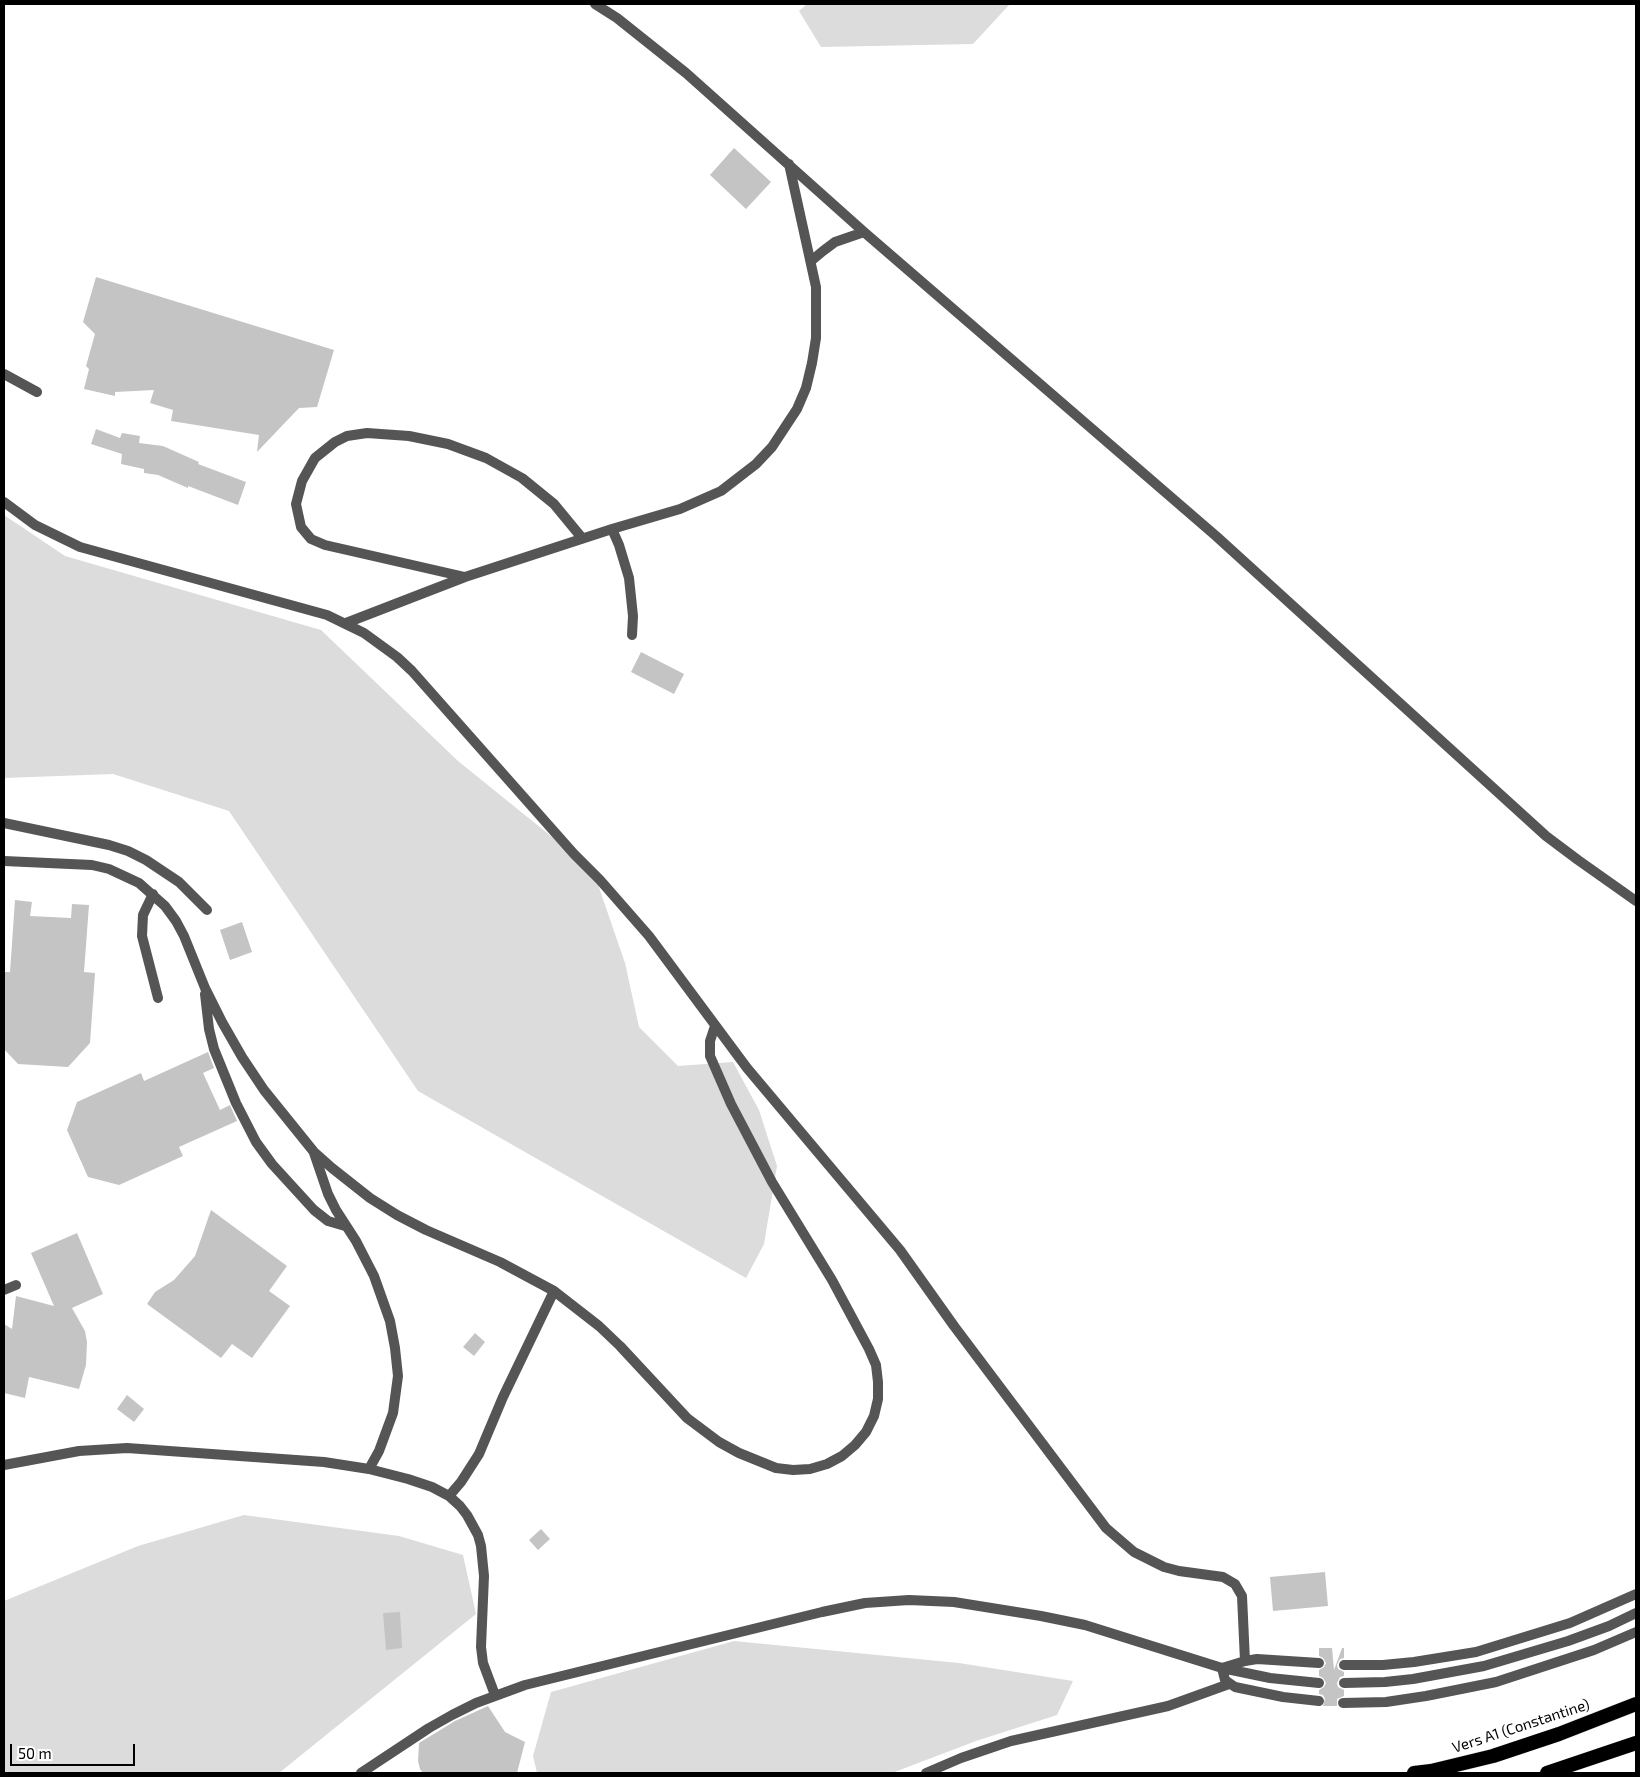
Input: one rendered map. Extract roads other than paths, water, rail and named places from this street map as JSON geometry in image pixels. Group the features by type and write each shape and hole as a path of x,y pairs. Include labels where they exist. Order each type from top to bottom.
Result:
{"highway":[{"name":"Vers A1 (Constantine)","path":"1414,1773 1493,1756 1559,1734 1636,1704"},
{"path":"1547,1773 1636,1743"}],"lane":[{"path":"595,4 658,49 864,232 1216,536 1546,836 1636,901"},
{"path":"346,623 465,577 582,538 680,509 721,491 756,464 781,435 797,409 806,388 816,338 818,312 816,287 789,164"},
{"path":"811,261 836,242 864,232"},
{"path":"4,374 37,392"},
{"path":"465,577 325,545 311,539 301,527 296,504 302,481 315,458 335,442 347,436 367,433 408,436 448,444 486,458 522,478 554,504 582,538"},
{"path":"4,502 35,525 80,547 308,608 346,623 381,644 412,671 574,854 631,915 672,965 715,1026 781,1110 871,1213 900,1250 954,1326 1106,1528 1134,1552 1164,1567 1223,1577 1235,1584 1242,1596 1243,1603 1245,1661"},
{"path":"612,529 629,578 633,616 632,635"},
{"path":"4,823 128,851 146,860 179,882 206,910"},
{"path":"4,861 100,867 124,875 139,883 165,906 176,921 222,1022 253,1074 288,1122 314,1152 351,1184 397,1215 426,1230 500,1262 554,1291 599,1326 620,1346 686,1418 719,1442 739,1453 776,1468 810,1469 827,1464 842,1456 866,1432 874,1416 878,1399 876,1365 869,1348 832,1280 772,1182 731,1104 710,1056 710,1041 715,1026"},
{"path":"153,894 144,915 142,936 158,998"},
{"path":"205,988 209,1029 214,1049 236,1103 256,1142 272,1164 314,1210 328,1221 345,1226"},
{"path":"314,1152 328,1194 345,1226 366,1258 382,1295 395,1348 398,1376 395,1404 389,1426 369,1470"},
{"path":"4,1290 16,1285"},
{"path":"449,1496 461,1482 479,1454 503,1397 554,1291"},
{"path":"4,1465 79,1451 128,1448 292,1458 324,1462 408,1479 432,1487 449,1496 467,1515 478,1535 484,1576 481,1647 483,1664 495,1695"},
{"path":"1344,1665 1383,1665 1414,1662 1476,1652 1570,1623 1636,1594"},
{"path":"361,1773 428,1728 495,1695 549,1679 865,1603 909,1600 954,1602 1041,1616 1085,1626 1222,1668 1270,1678 1319,1683"},
{"path":"1344,1683 1413,1679 1484,1666 1568,1641 1636,1613"},
{"path":"1344,1703 1386,1702 1410,1699 1496,1682 1578,1656 1636,1632"},
{"path":"1222,1668 1245,1661 1269,1659 1319,1663"},
{"path":"1222,1668 1225,1680 1229,1684"},
{"path":"926,1773 961,1758 1011,1741 1168,1706 1229,1684 1283,1696 1319,1701"}]}
